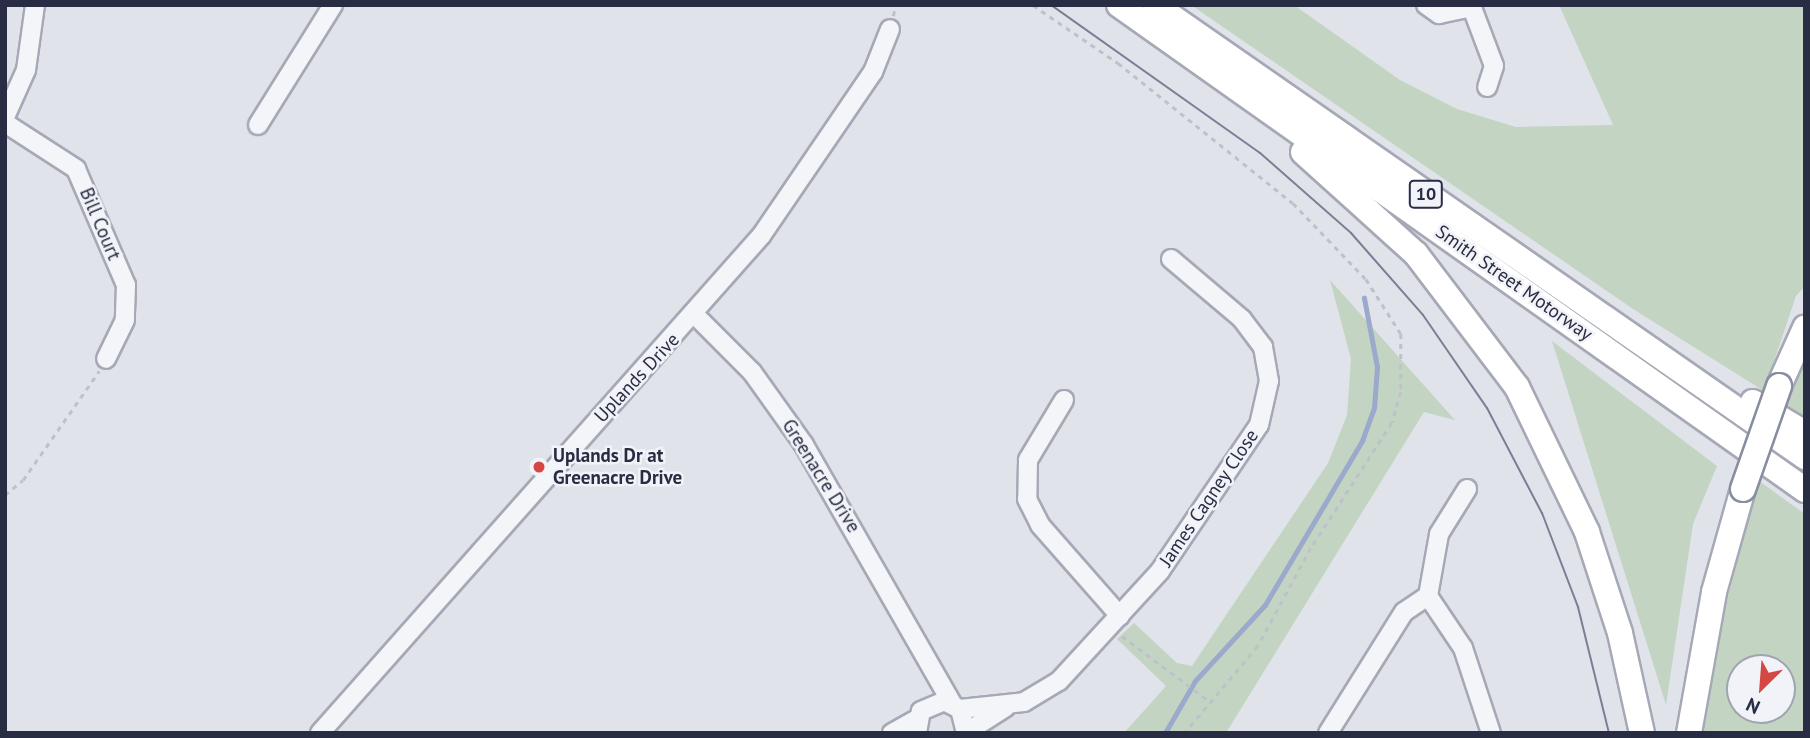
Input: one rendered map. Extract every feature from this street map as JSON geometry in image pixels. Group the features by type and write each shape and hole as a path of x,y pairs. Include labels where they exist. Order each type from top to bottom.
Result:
{"highway":[{"name":"Smith Street Motorway","path":"1119,5 1805,490"},
{"name":"Smith Street Motorway","path":"1155,5 1805,457"},
{"path":"1247,94 1272,127 1416,254 1517,387 1591,544 1620,633 1642,733"},
{"path":"1689,733 1714,592 1743,489 1779,386 1805,328"},
{"path":"1698,382 1725,386 1805,433"}],"street":[{"path":"5,117 26,70 35,5"},
{"path":"258,125 333,5"},
{"path":"1426,5 1439,14 1471,6 1494,66 1488,87"},
{"name":"Uplands Drive","path":"320,733 695,315 817,159 873,72 890,29"},
{"name":"Bill Court","path":"5,123 76,169 126,285 125,320 106,359"},
{"name":"James Cagney Close","path":"967,732 1006,707 1050,690 1160,571 1244,449 1269,396 1267,363 1253,332 1171,259"},
{"name":"Greenacre Drive","path":"695,315 752,372 804,445 922,655 956,706 967,732"},
{"path":"1064,400 1028,460 1027,499 1040,524 1115,621"},
{"path":"1467,489 1439,534 1428,596 1463,648 1490,733"},
{"path":"1328,733 1404,612 1428,596"},
{"name":"Greenacre Drive","path":"921,719 922,655"},
{"name":"James Cagney Close","path":"921,719 956,706 1006,707"},
{"path":"891,733 921,719"}],"path":[{"path":"5,495 23,480 106,359"},
{"path":"1115,621 1161,671 1208,700"}],"green space":[{"path":"1191,5 1294,5 1400,80 1457,109 1516,127 1613,125 1559,5 1805,5 1805,286 1796,296 1764,391 1633,309"},
{"path":"1330,280 1455,420 1424,412 1226,733 1124,733 1166,686 1117,639 1134,623 1177,663 1192,666 1328,463 1347,415 1351,359"},
{"path":"1552,341 1717,466 1693,524 1666,705"},
{"path":"1805,361 1805,419 1784,406"},
{"path":"1759,481 1805,514 1805,733 1703,733 1724,612"}],"waterway":[{"path":"1165,733 1195,681 1265,605 1362,441 1374,408 1377,367 1364,298"}],"tram line":[{"path":"1051,5 1260,153 1351,233 1423,315 1487,408 1542,513 1578,607 1609,733"}],"place":[{"name":"Uplands Dr at Greenacre Drive","path":"539,467"}]}
